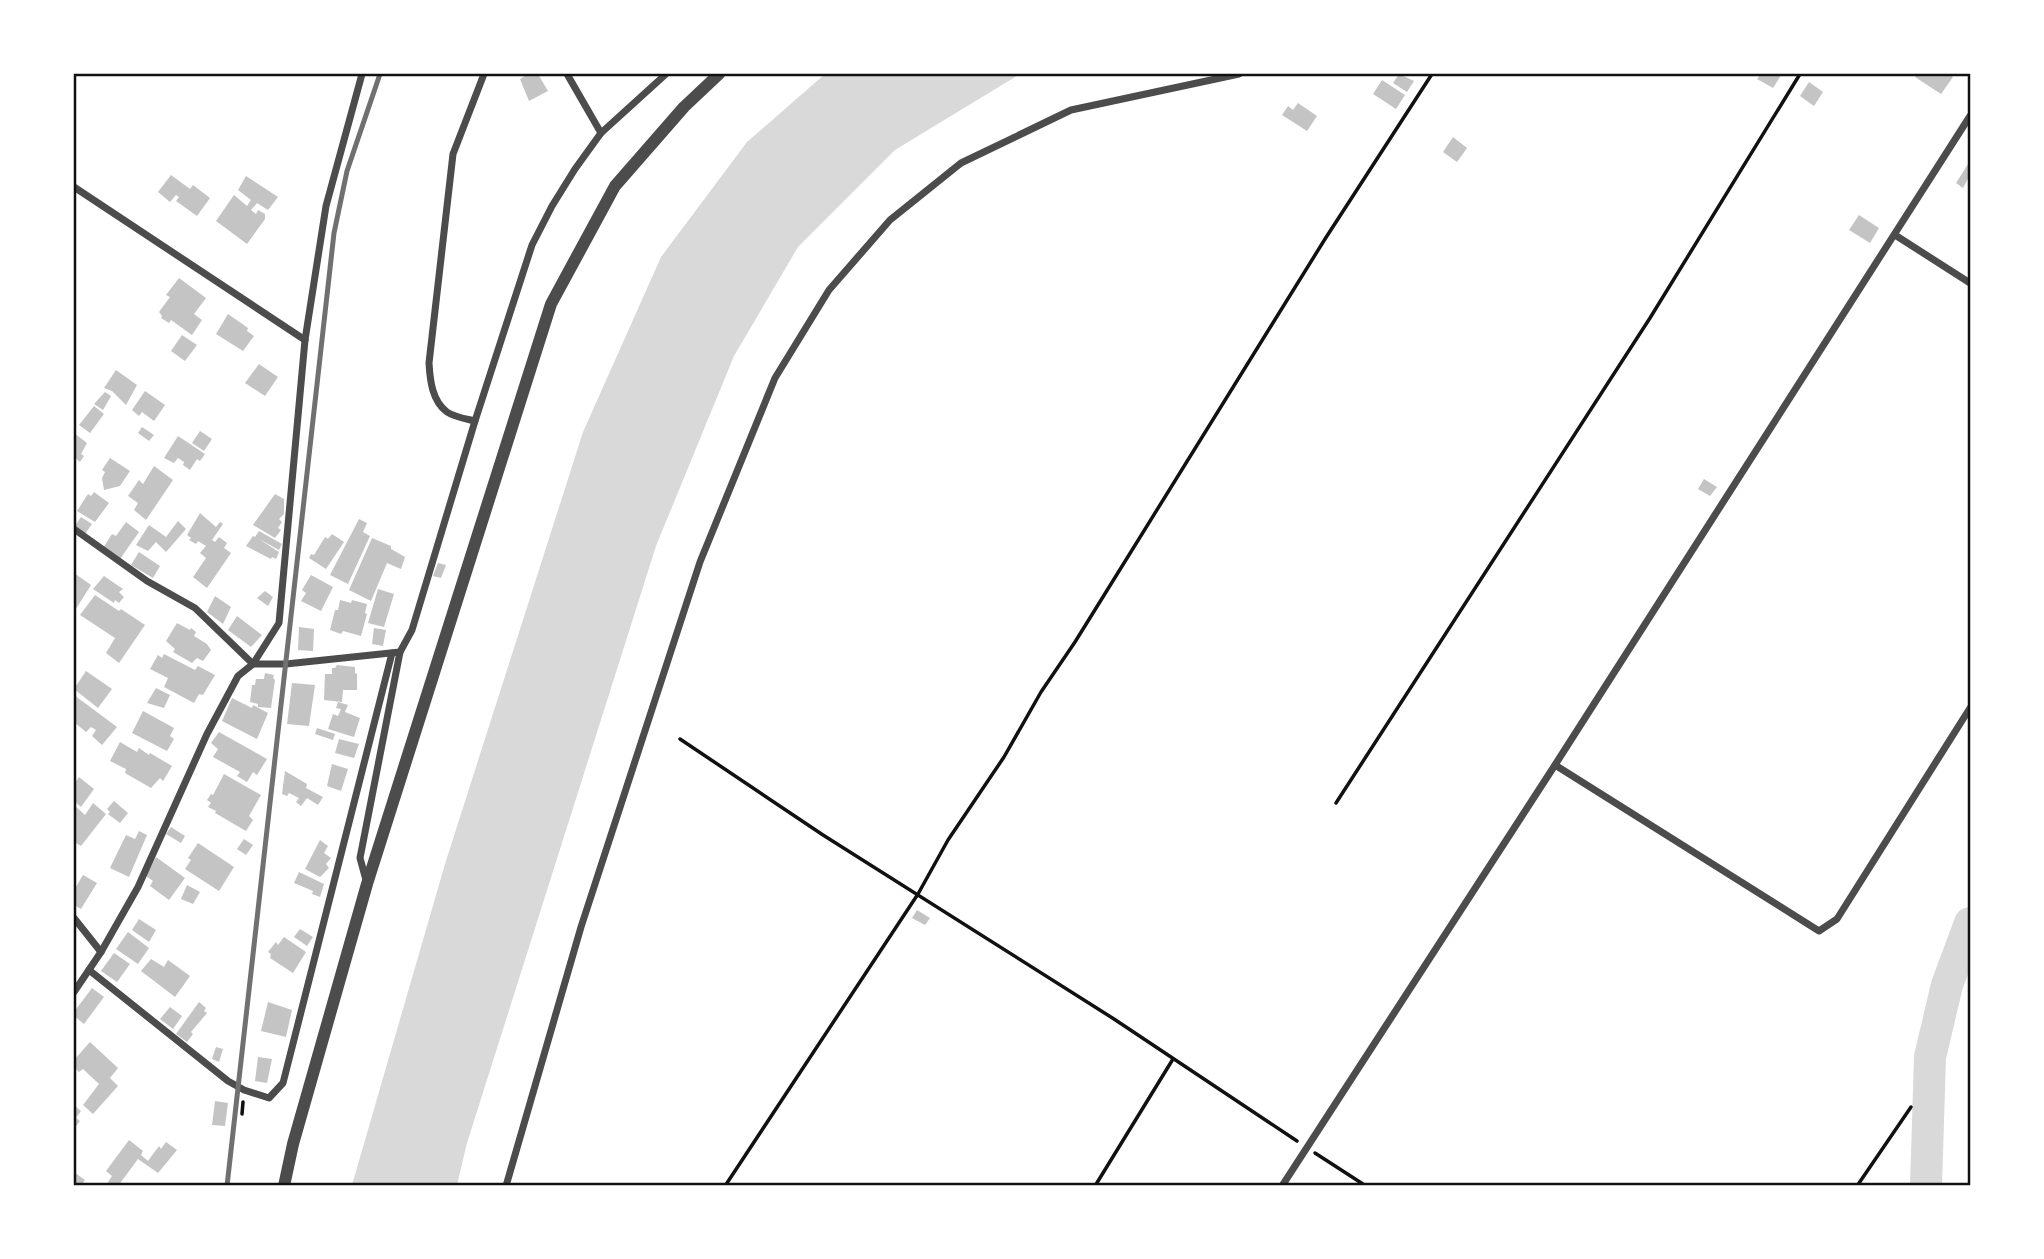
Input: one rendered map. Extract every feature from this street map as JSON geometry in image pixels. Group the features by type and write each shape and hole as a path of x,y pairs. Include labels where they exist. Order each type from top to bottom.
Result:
{"street":[{"path":"74,992 101,953 138,887 207,734 238,676 253,664 279,623 304,340 326,206 362,74"},
{"path":"475,421 448,412 437,400 430,382 429,363 453,154 484,74"},
{"path":"566,74 601,133"},
{"path":"89,970 228,1081 244,1090 269,1098 283,1083 396,652 412,630 532,245 552,206 601,133 666,74"},
{"path":"284,1185 293,1144 367,884 551,304 615,187 684,107 719,74"},
{"path":"506,1185 581,927 700,562 775,378 829,290 890,220 961,163 1071,110 1239,74"},
{"path":"1282,1185 1555,765 1970,116"},
{"path":"74,187 304,340"},
{"path":"1895,235 1970,283"},
{"path":"74,528 147,581 195,608 253,664 286,664 396,652"},
{"path":"367,884 360,858 396,652"},
{"path":"1555,765 1819,931 1838,919 1970,708"},
{"path":"74,918 101,953"}],"path":[{"path":"725,1185 918,894 948,840 1004,757 1041,692 1432,74"},
{"path":"1336,803 1650,318 1800,74"},
{"path":"680,739 823,835 1366,1185"},
{"path":"1095,1185 1173,1059"},
{"path":"242,1114 243,1101"},
{"path":"1857,1185 1911,1107"}],"shaded area":[{"path":"825,74 1020,74 895,150 798,247 734,356 656,546 467,1143 457,1185 352,1185 445,864 583,432 661,257 747,142"}],"building":[{"path":"528,74 538,74 548,91 529,101 520,79"},
{"path":"1399,74 1414,81 1407,92 1393,83"},
{"path":"1761,74 1781,75 1773,88 1757,79"},
{"path":"1918,74 1948,74 1953,77 1941,94 1915,77"},
{"path":"1382,80 1405,95 1396,109 1373,94"},
{"path":"1809,82 1823,92 1814,106 1800,96"},
{"path":"1298,103 1317,116 1307,131 1282,115 1288,106 1293,110"},
{"path":"1453,137 1467,148 1457,162 1443,152"},
{"path":"1970,161 1970,175 1963,188 1956,183"},
{"path":"171,175 190,189 193,185 210,198 197,216 176,201 179,197 176,195 170,202 158,192"},
{"path":"246,176 278,197 268,210 257,203 251,210 256,214 258,210 265,214 265,219 247,244 216,221 234,195 247,206 251,200 238,190"},
{"path":"1859,215 1879,228 1870,243 1849,230"},
{"path":"179,278 206,298 194,314 202,320 192,335 171,320 169,323 161,318 159,312 170,297 166,295"},
{"path":"228,314 248,328 247,331 254,336 243,351 216,334"},
{"path":"182,335 197,345 185,361 171,351"},
{"path":"259,364 278,377 265,396 245,383"},
{"path":"116,370 137,385 126,405 112,391 104,388"},
{"path":"145,391 165,405 154,421 142,412 139,416 132,410"},
{"path":"105,392 111,396 103,410 94,404"},
{"path":"94,406 104,414 90,433 79,425"},
{"path":"142,427 154,435 149,441 138,433"},
{"path":"200,431 212,439 204,451 192,443"},
{"path":"74,433 87,443 80,462 74,457"},
{"path":"178,436 205,454 200,461 197,459 190,470 178,458 174,463 164,458"},
{"path":"110,458 130,471 120,486 104,490 102,478 105,472 102,470"},
{"path":"154,466 173,480 146,520 134,510 138,503 128,496 139,480 143,484"},
{"path":"1704,479 1717,487 1710,496 1698,489"},
{"path":"94,492 109,503 95,522 77,511 88,494 91,496"},
{"path":"275,494 284,499 284,514 279,519 282,522 278,528 281,530 275,538 253,525"},
{"path":"200,513 216,527 220,522 223,524 212,540 215,542 219,537 227,543 224,548 231,553 207,588 193,577 206,558 200,553 206,546 189,540 191,538 187,535"},
{"path":"81,517 92,524 85,534 74,527"},
{"path":"359,519 367,523 363,532 370,536 348,584 330,575"},
{"path":"178,521 186,529 166,552 156,542 148,551 136,545 149,525 166,537"},
{"path":"126,522 139,532 120,559 103,548 112,534 116,536"},
{"path":"259,531 282,544 279,550 259,539 279,552 276,559 246,546"},
{"path":"332,534 344,542 326,569 309,558 311,554 314,555 325,537 328,539"},
{"path":"372,538 391,546 391,549 405,557 401,569 387,563 371,601 349,590"},
{"path":"139,552 160,566 153,578 131,565"},
{"path":"438,563 446,565 441,578 433,576"},
{"path":"74,573 91,585 74,612"},
{"path":"311,575 333,587 321,611 301,601 306,593 302,590"},
{"path":"104,576 123,589 119,592 124,597 119,603 115,600 114,603 93,589"},
{"path":"378,589 394,594 384,627 368,623"},
{"path":"265,591 273,597 268,606 257,598"},
{"path":"95,595 145,625 119,663 106,653 115,638 80,615"},
{"path":"215,596 231,607 223,624 207,612"},
{"path":"340,600 367,604 361,636 330,630"},
{"path":"237,616 262,635 251,647 228,630"},
{"path":"177,623 190,630 191,628 196,632 194,636 207,644 211,650 203,661 197,658 192,663 173,652 175,649 166,641"},
{"path":"299,627 314,629 313,651 298,650"},
{"path":"374,628 386,630 383,646 372,644"},
{"path":"164,654 195,670 198,666 215,675 203,695 199,694 194,703 164,687 168,678 150,669 158,655 162,658"},
{"path":"337,665 355,667 357,690 343,690 342,702 324,700 325,674 332,674 332,668"},
{"path":"86,671 112,689 98,708 74,689"},
{"path":"265,673 274,675 275,680 271,708 258,707 258,704 250,702 252,685 255,685 256,679 264,679"},
{"path":"292,683 315,685 309,726 287,724"},
{"path":"156,688 170,695 164,708 147,703"},
{"path":"74,695 117,727 102,745 92,736 96,730 91,727 86,732 74,722"},
{"path":"232,698 268,713 257,739 222,721"},
{"path":"338,702 348,705 345,712 360,718 354,737 328,729 333,714 338,716 341,709 336,708"},
{"path":"143,711 174,728 170,736 174,739 167,751 132,733"},
{"path":"317,728 335,734 333,740 315,734"},
{"path":"219,732 267,759 257,775 253,772 247,782 237,776 240,772 213,757 218,749 211,743"},
{"path":"339,739 359,744 354,758 335,753"},
{"path":"120,742 137,752 139,748 149,755 150,753 172,766 163,781 160,778 151,788 125,773 126,769 110,761"},
{"path":"332,764 348,769 341,791 327,786"},
{"path":"285,771 307,784 306,788 323,797 318,805 307,798 301,806 296,802 299,798 289,793 287,796 282,794"},
{"path":"224,774 261,795 249,816 253,820 246,831 208,807 211,803 207,800 213,795"},
{"path":"79,777 94,789 81,807 74,801 74,784"},
{"path":"114,801 128,813 120,823 108,814 110,812 107,809"},
{"path":"93,803 106,814 81,846 76,843 74,847 74,805 85,815"},
{"path":"171,827 185,836 181,843 166,834"},
{"path":"139,831 147,835 129,877 110,868 126,835 135,839"},
{"path":"244,839 253,845 246,855 237,849"},
{"path":"320,840 328,846 324,853 331,858 326,864 329,868 320,877 305,869"},
{"path":"198,843 234,867 219,891 185,869 191,860 188,858"},
{"path":"156,857 185,878 169,900 150,886 153,881 146,876"},
{"path":"299,872 324,884 320,897 294,883"},
{"path":"83,875 97,883 81,909 74,905 74,890"},
{"path":"187,885 200,892 193,904 181,899"},
{"path":"917,910 930,918 925,925 912,918"},
{"path":"139,919 156,930 149,942 132,930"},
{"path":"300,929 313,937 307,946 294,937"},
{"path":"128,932 149,948 138,964 116,949"},
{"path":"284,937 306,952 293,973 270,958 271,954 268,952"},
{"path":"114,953 130,964 117,982 101,971"},
{"path":"151,959 164,967 168,960 190,976 175,997 141,971"},
{"path":"92,988 104,997 84,1024 74,1016 74,1012"},
{"path":"199,1002 206,1008 204,1011 207,1013 191,1032 193,1034 187,1042 176,1034"},
{"path":"268,1002 292,1010 286,1037 261,1031"},
{"path":"170,1007 182,1016 173,1029 160,1019"},
{"path":"90,1042 118,1068 110,1078 118,1086 93,1114 83,1105 99,1084 83,1069 79,1072 74,1067 74,1060"},
{"path":"216,1047 223,1049 219,1062 212,1059"},
{"path":"258,1057 272,1059 267,1083 255,1081"},
{"path":"215,1101 228,1103 225,1126 212,1125"},
{"path":"74,1105 81,1111 76,1118 80,1121 74,1129"},
{"path":"129,1140 143,1151 141,1155 148,1161 159,1146 161,1149 166,1142 177,1150 158,1173 138,1159 118,1186 113,1186 108,1182 112,1176 106,1171"},
{"path":"74,1172 85,1180 81,1186 74,1186"}],"waterway":[{"path":"1926,1186 1930,1057 1947,985 1970,923"}],"railway":[{"path":"227,1186 334,233 347,171 380,74"}]}
